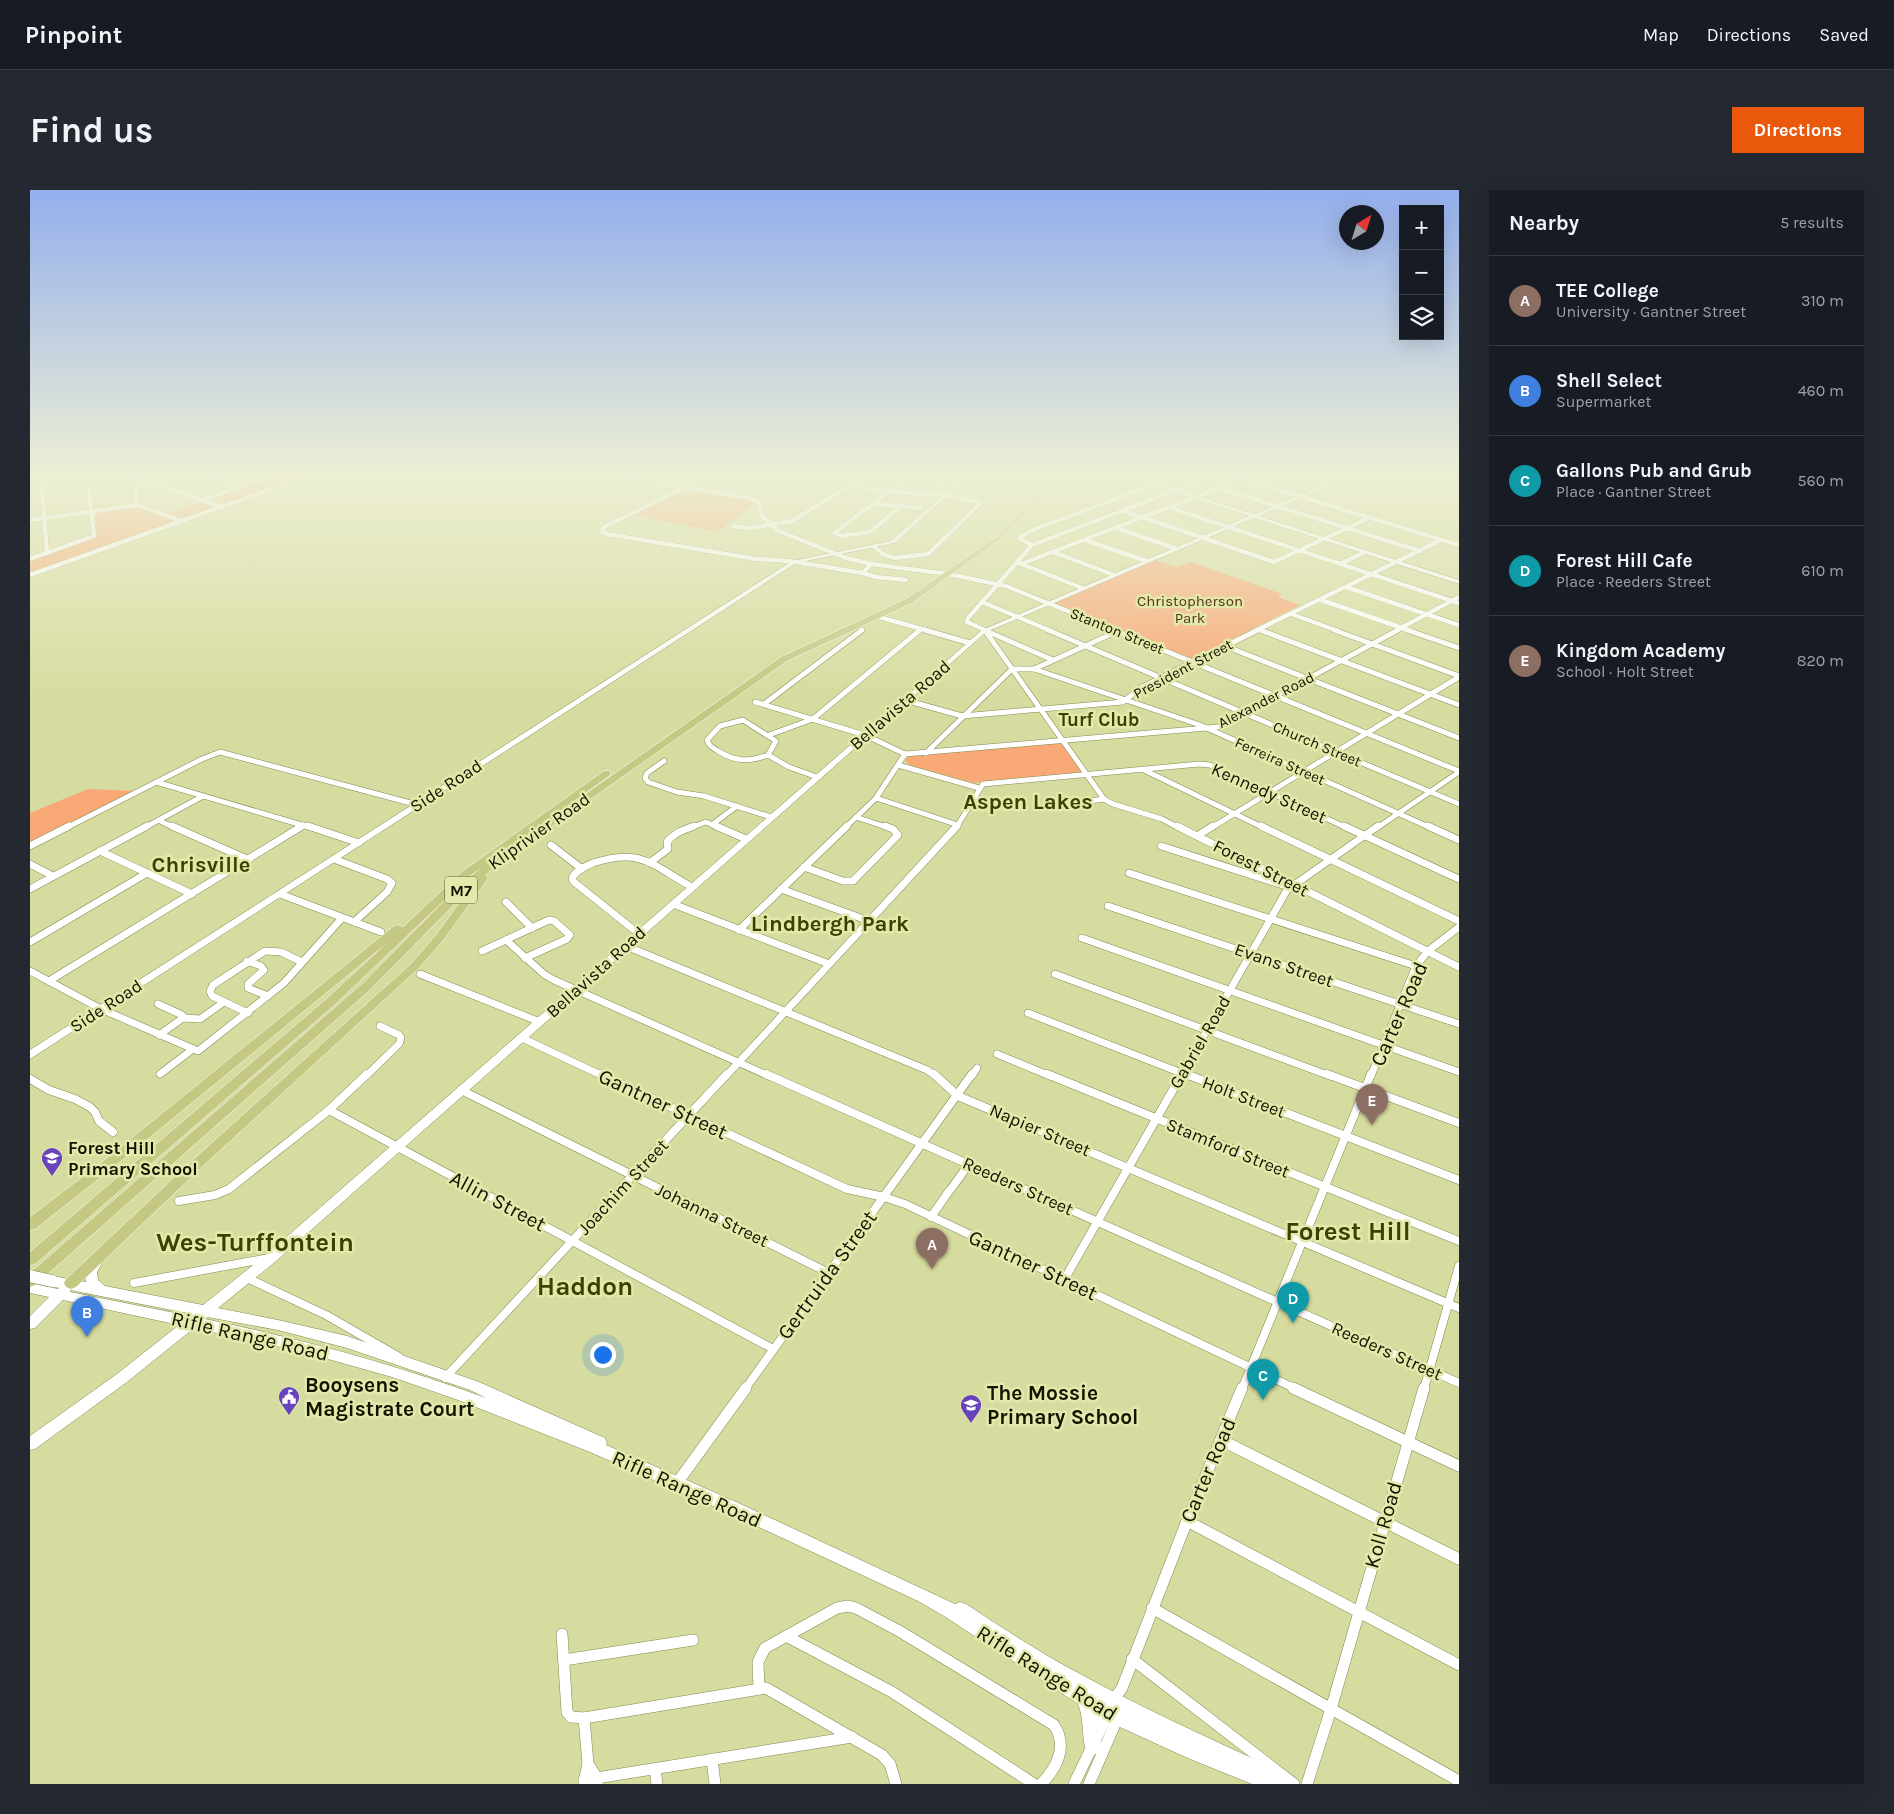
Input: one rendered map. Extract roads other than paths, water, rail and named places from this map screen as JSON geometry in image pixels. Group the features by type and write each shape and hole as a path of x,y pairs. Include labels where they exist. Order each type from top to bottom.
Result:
{"main road":[{"name":"Kliprivier Road","path":"30,1281 367,986 459,892 494,862 771,668 801,651 902,605 974,549"},
{"name":"Kliprivier Road","path":"30,1260 328,1004 445,892 493,853 759,667 790,649 888,606 981,549"},
{"path":"71,1283 214,1148 416,965 440,938 494,862"},
{"path":"30,1226 431,900 445,892"}],"street":[{"path":"30,559 56,549"},
{"path":"30,574 100,549"},
{"path":"697,549 747,558 794,562 906,580"},
{"name":"Stanton Street","path":"825,549 871,564 944,573 998,584 1459,771"},
{"name":"Side Road","path":"31,1053 794,562 858,549"},
{"path":"877,549 894,558 928,554 933,549"},
{"path":"1029,549 967,622 1053,660"},
{"path":"1018,563 1060,549"},
{"path":"1111,549 1146,562"},
{"name":"Bellavista Road","path":"30,1444 162,1346 271,1258 985,631 1015,616 1176,549"},
{"path":"1237,549 1274,562 1299,550 1459,603"},
{"path":"1357,549 1459,582"},
{"path":"1415,549 1420,551"},
{"name":"President Street","path":"905,700 962,716 1113,704 1126,700 1140,688 1423,549"},
{"path":"1053,552 1114,575"},
{"path":"1340,564 1365,552"},
{"path":"1018,563 1082,588"},
{"path":"863,573 871,564"},
{"path":"1346,587 1459,625"},
{"name":"Alexander Road","path":"905,754 1208,728 1223,725 1459,597"},
{"path":"1321,600 1459,648"},
{"name":"Church Street","path":"982,602 1459,804"},
{"path":"1290,614 1459,676"},
{"path":"879,616 970,643"},
{"path":"769,736 813,719 921,629"},
{"path":"764,704 862,630"},
{"path":"1260,630 1459,705"},
{"path":"985,631 1104,799 1056,806"},
{"path":"1034,669 1118,632"},
{"path":"992,641 1002,640 1013,643"},
{"path":"1227,646 1459,736"},
{"name":"Ferreira Street","path":"1012,670 1034,669 1208,728 1456,839"},
{"path":"926,753 962,716 1012,670"},
{"path":"1197,836 1459,676"},
{"path":"739,930 876,798 905,754 865,735 755,702"},
{"path":"768,755 776,742 748,722 739,720 720,726 706,742 727,758 736,762 768,755 789,767 818,777"},
{"path":"30,846 213,754 229,753 418,804"},
{"path":"664,761 647,773 645,778 648,782 667,789 697,794 771,817"},
{"path":"898,764 980,788"},
{"name":"Kennedy Street","path":"980,788 987,783 1207,764 1459,879"},
{"path":"1142,770 1459,921"},
{"path":"1161,846 1291,886 1459,771"},
{"path":"156,782 359,843"},
{"name":"Joachim Street","path":"438,1388 447,1376 958,825 965,817 980,788"},
{"path":"30,889 203,796"},
{"path":"876,798 958,825"},
{"name":"Forest Street","path":"1104,799 1113,804 1162,819 1291,886 1459,967"},
{"path":"713,824 737,806"},
{"path":"804,867 843,880 852,881 898,835 897,831 893,829 856,817"},
{"path":"158,820 249,860"},
{"path":"652,862 668,848 667,842 673,835 703,822 713,824 726,832 746,839"},
{"path":"49,981 304,825"},
{"path":"1456,839 1459,833"},
{"path":"551,845 582,869"},
{"path":"100,851 192,894"},
{"path":"639,934 574,882 572,880 573,875 582,869 616,858 631,857 652,862 692,887"},
{"path":"334,859 387,879 392,883 386,892 354,922"},
{"path":"30,864 53,876"},
{"path":"30,942 147,873"},
{"path":"1129,873 1416,966"},
{"path":"30,879 39,884"},
{"name":"Gabriel Road","path":"1064,1280 1229,990 1291,886"},
{"path":"781,889 869,921"},
{"path":"280,894 381,932"},
{"path":"506,902 532,928"},
{"path":"673,904 829,964"},
{"name":"Evans Street","path":"1108,906 1459,1024"},
{"path":"160,1074 248,1013 289,979 342,918"},
{"path":"482,951 552,921 570,936 525,958"},
{"name":"Carter Road","path":"1116,1705 1132,1659 1187,1521 1416,966 1428,951 1459,927"},
{"path":"1082,938 1459,1072"},
{"name":"Reeders Street","path":"506,940 548,977 1459,1383"},
{"name":"Napier Street","path":"626,946 927,1070 940,1078 958,1096 1459,1308"},
{"path":"248,1013 212,996 211,987 216,981 263,950 271,949 302,962"},
{"path":"247,961 261,966 264,970 248,984 248,988 268,996"},
{"path":"30,971 101,1009 195,1050"},
{"path":"420,974 540,1022"},
{"path":"1054,974 1459,1123"},
{"path":"158,1004 182,1015 184,1018 198,1020 224,1002"},
{"name":"Holt Street","path":"1028,1014 1459,1180"},
{"path":"160,1035 184,1018"},
{"path":"179,1201 215,1195 228,1189 329,1110 400,1044 401,1038 399,1035 380,1026"},
{"name":"Gantner Street","path":"522,1038 848,1189 901,1203 1459,1466"},
{"name":"Stamford Street","path":"997,1054 1459,1241"},
{"name":"Gertruida Street","path":"678,1481 977,1068"},
{"path":"30,1079 49,1090 75,1098 90,1107 95,1112 99,1121 113,1132"},
{"name":"Johanna Street","path":"462,1090 829,1273"},
{"name":"Allin Street","path":"329,1110 773,1349"},
{"path":"931,1217 969,1164"},
{"path":"99,1258 91,1275 94,1285 102,1290"},
{"path":"134,1284 271,1258"},
{"name":"Koll Road","path":"1306,1784 1331,1709 1358,1610 1459,1266"},
{"path":"30,1276 48,1286"},
{"path":"247,1278 344,1324 385,1347 410,1364"},
{"path":"30,1324 71,1283"},
{"name":"Rifle Range Road","path":"48,1286 71,1283 325,1336 370,1349 500,1396 950,1610 1085,1700 1116,1705"},
{"path":"30,1288 48,1286"},
{"name":"Rifle Range Road","path":"48,1286 60,1295 284,1341 394,1372 551,1430 678,1481 924,1591 973,1618 1116,1705 1284,1783"},
{"path":"162,1346 172,1327 169,1318"},
{"path":"1221,1440 1459,1559"},
{"path":"1187,1521 1459,1665"},
{"path":"759,1688 758,1658 765,1648 831,1611 848,1606 856,1608 901,1632 1048,1721 1059,1731 1062,1748 1051,1771 1041,1784"},
{"path":"1152,1608 1459,1781"},
{"path":"562,1634 568,1712 571,1718 584,1718 759,1688 774,1691 885,1757 892,1768 896,1784"},
{"path":"786,1636 892,1692 1034,1784"},
{"path":"564,1660 693,1640"},
{"name":"Rifle Range Road","path":"1132,1659 1284,1783"},
{"path":"1085,1700 1091,1715 1093,1747"},
{"path":"1074,1784 1116,1705"},
{"path":"1089,1784 1116,1705"},
{"path":"584,1718 588,1764 584,1782 852,1737"},
{"path":"712,1759 715,1784"},
{"path":"588,1764 597,1781"},
{"path":"655,1769 657,1784"}],"place":[{"name":"Kingdom Academy","path":"1372,1125"},
{"name":"Forest Hill Primary School","path":"52,1177"},
{"name":"TEE College","path":"932,1269"},
{"name":"Forest Hill Cafe","path":"1293,1323"},
{"name":"Shell Select","path":"87,1337"},
{"name":"Gallons Pub and Grub","path":"1263,1400"},
{"name":"Booysens Magistrate Court","path":"289,1416"},
{"name":"The Mossie Primary School","path":"971,1424"}],"district":[{"name":"Turf Club","path":"1099,719"},
{"name":"Aspen Lakes","path":"1028,801"},
{"name":"Chrisville","path":"201,864"},
{"name":"Lindbergh Park","path":"830,923"},
{"name":"Forest Hill","path":"1348,1231"},
{"name":"Wes-Turffontein","path":"255,1242"},
{"name":"Haddon","path":"585,1286"}],"park label":[{"name":"Christopherson Park","path":"1190,610"}]}
